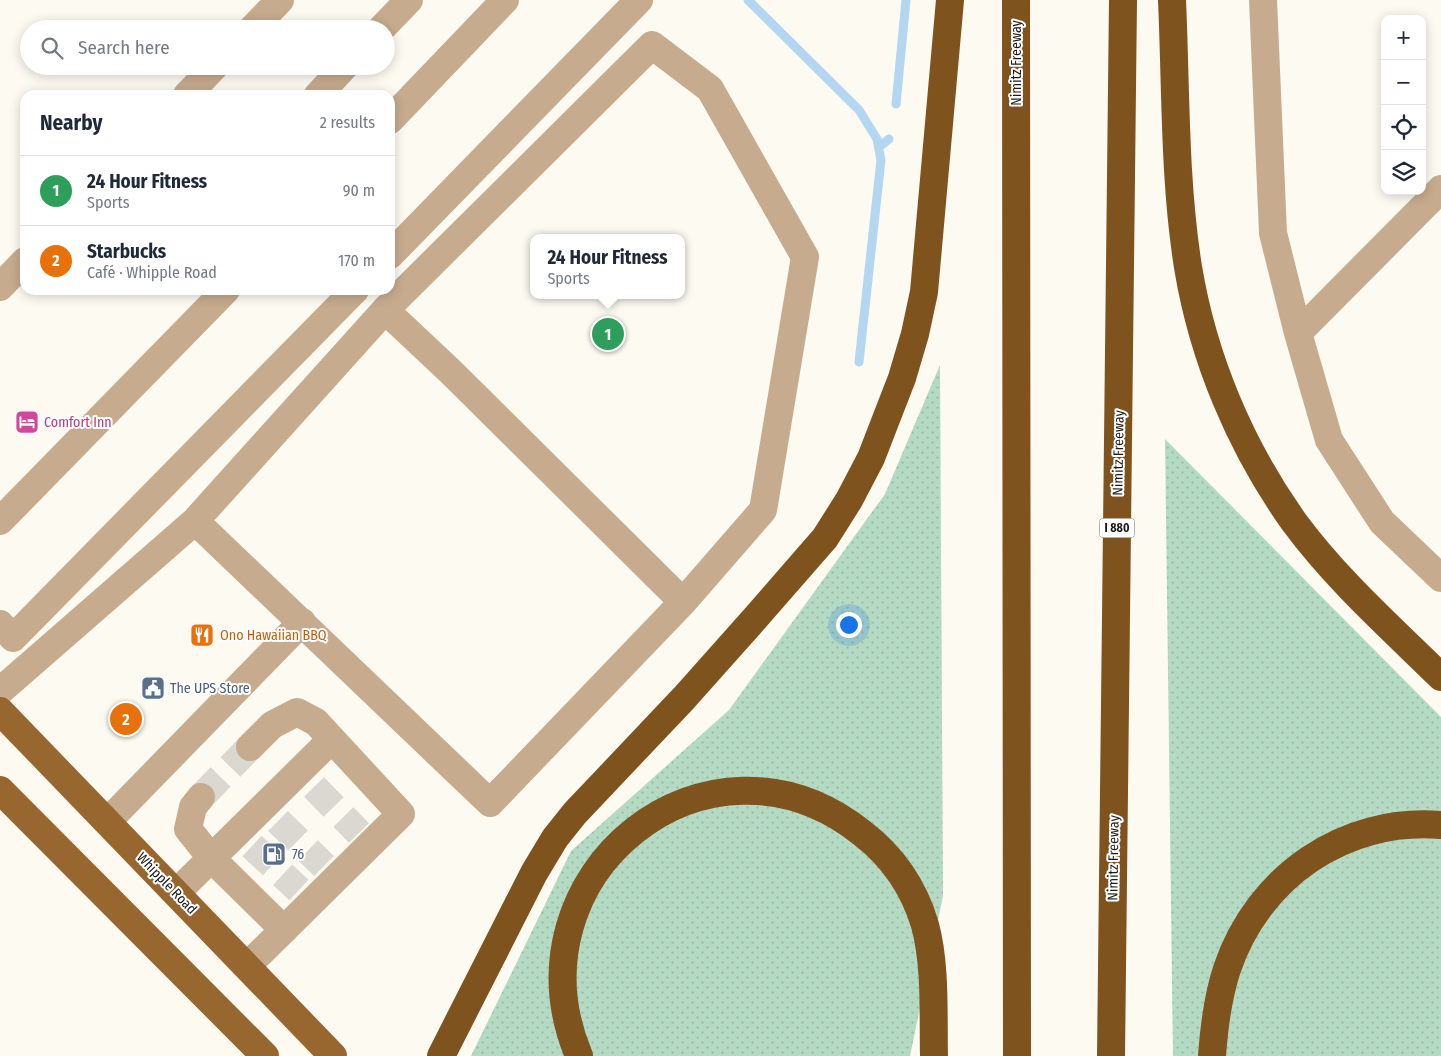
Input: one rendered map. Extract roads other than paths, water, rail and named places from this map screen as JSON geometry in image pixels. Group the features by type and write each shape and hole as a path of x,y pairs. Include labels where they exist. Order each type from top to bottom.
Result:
{"highway":[{"path":"441,1056 534,873 555,838 575,813 684,698 825,538 849,500 871,458 902,378 915,334 924,292 950,0"},
{"name":"Nimitz Freeway","path":"1016,0 1017,1056"},
{"name":"Nimitz Freeway","path":"1111,1056 1123,0"},
{"path":"1172,0 1181,212 1188,267 1199,318 1213,366 1233,418 1261,471 1306,537 1349,586 1441,677"},
{"path":"579,1056 568,1031 562,1000 562,968 565,937 575,906 589,879 610,852 633,831 659,813 692,800 724,793 756,791 789,795 818,805 845,819 871,840 894,864 912,892 925,924 931,956 934,1056"},
{"path":"1212,1056 1218,1008 1226,970 1240,939 1259,907 1286,877 1313,855 1349,838 1385,826 1418,823 1441,824"}],"main road":[{"name":"Whipple Road","path":"0,711 333,1056"},
{"path":"0,790 265,1056"}],"lane":[{"path":"261,20 280,0"},
{"path":"390,20 409,0"},
{"path":"395,115 505,0"},
{"path":"395,249 639,0"},
{"path":"1264,0 1273,233 1298,333 1329,440 1382,522 1441,578"},
{"path":"0,691 196,522 385,310 652,45 710,89 805,257 763,510 683,602 490,803 196,522"},
{"path":"192,90 206,75"},
{"path":"323,90 337,75"},
{"path":"1298,333 1441,189"},
{"path":"0,288 20,266"},
{"path":"0,521 221,295"},
{"path":"0,624 13,638 341,295"},
{"path":"385,310 451,372 683,602"},
{"path":"108,821 302,622"},
{"path":"247,966 284,930 305,897 330,872 365,839 402,814 316,722 297,712 272,724 250,747"},
{"path":"176,893 212,859 245,839 271,814 306,779 331,740"},
{"path":"201,797 193,807 188,829 212,859 284,930"}],"waterway":[{"path":"748,0 859,110 877,139 881,160 859,362"},
{"path":"896,104 906,0"},
{"path":"879,147 889,139"}],"tunnel":[{"path":"201,797 250,747"},
{"path":"314,787 359,833"},
{"path":"278,821 324,866"},
{"path":"252,846 299,890"}],"place":[{"name":"24 Hour Fitness","path":"608,334"},
{"name":"Comfort Inn","path":"27,422"},
{"name":"Ono Hawaiian BBQ","path":"202,635"},
{"name":"The UPS Store","path":"153,688"},
{"name":"Starbucks","path":"126,719"},
{"name":"76","path":"274,854"}]}
